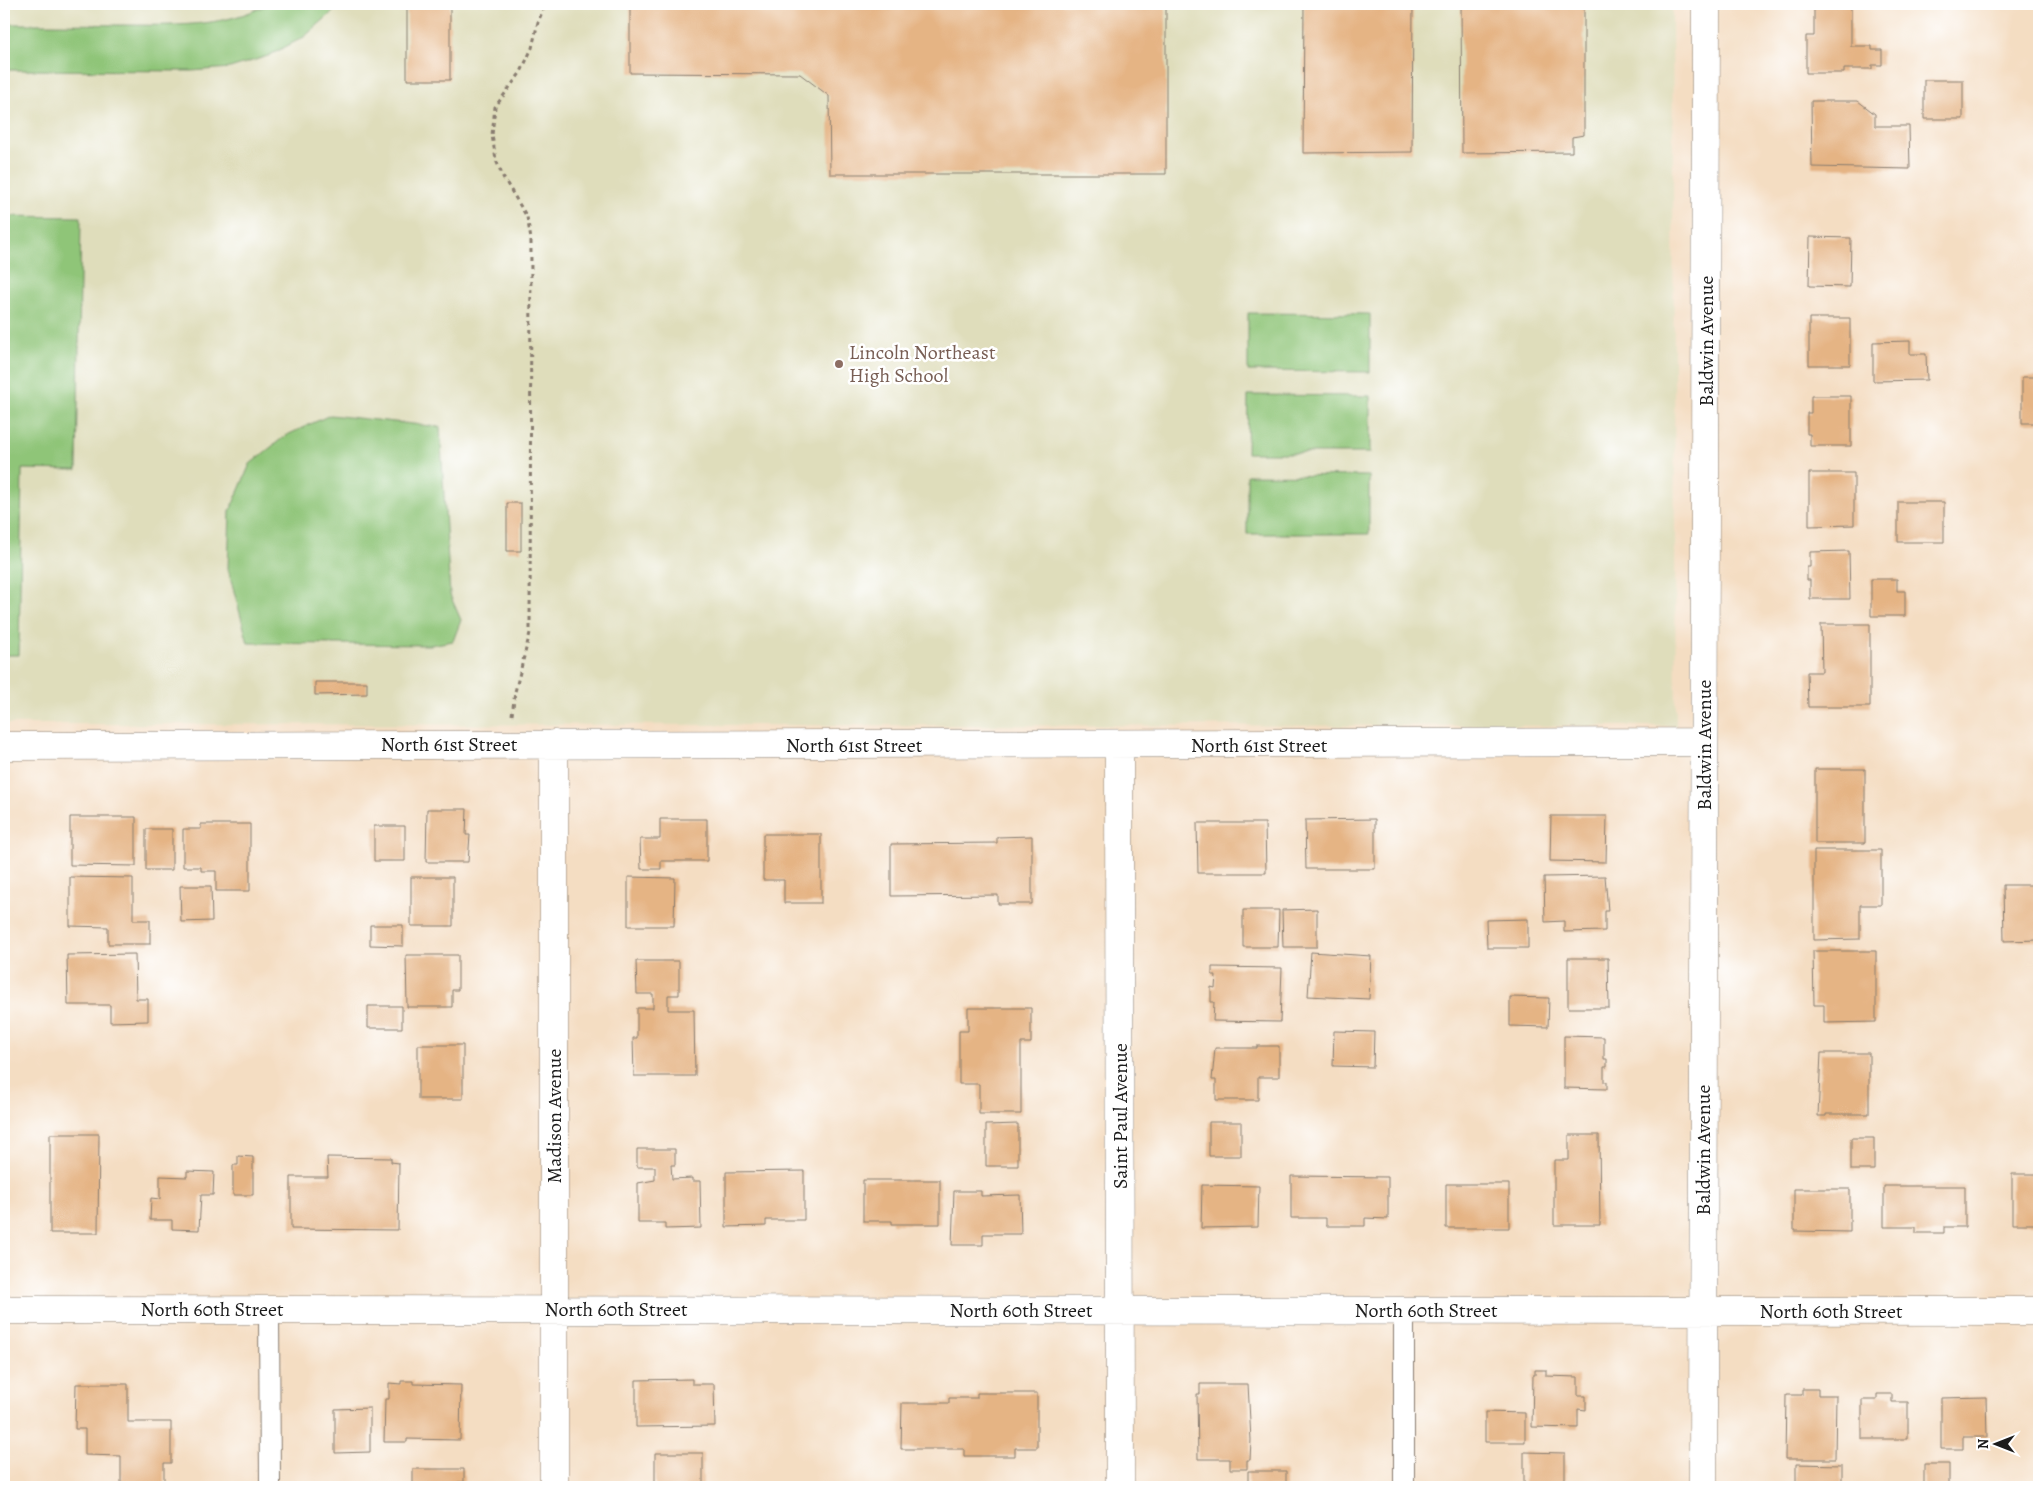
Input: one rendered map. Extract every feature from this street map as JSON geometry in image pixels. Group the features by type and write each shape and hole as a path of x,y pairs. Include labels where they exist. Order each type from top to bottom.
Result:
{"street":[{"name":"Baldwin Avenue","path":"1702,1487 1706,4"},
{"name":"North 61st Street","path":"4,746 554,744 1119,746 1704,742"},
{"name":"Madison Avenue","path":"554,744 554,1487"},
{"name":"Saint Paul Avenue","path":"1119,746 1120,1487"},
{"name":"North 60th Street","path":"4,1310 2039,1311"}],"lane":[{"path":"269,1309 270,1487"},
{"path":"1404,1310 1404,1487"}],"path":[{"path":"512,720 515,692 530,633 531,239 527,217 496,160 492,135 495,107 521,72 532,48 538,22 545,6 549,4"}],"shaded area":[{"name":"Lincoln Northeast High School","path":"4,4 1672,4 1676,726 4,724"}],"green space":[{"path":"268,4 342,4 304,37 268,56 230,68 191,71 4,70 4,24 195,24 232,18"},
{"path":"4,216 81,217 77,470 22,469 19,655 4,655"},
{"path":"1248,313 1370,314 1370,372 1248,371"},
{"path":"1248,395 1370,396 1370,453 1247,453"},
{"path":"330,415 440,427 450,595 461,620 453,641 430,645 248,643 228,569 230,511 250,464 285,436"},
{"path":"1247,475 1369,476 1369,534 1247,534"}],"building":[{"path":"407,4 450,4 450,80 407,80"},
{"path":"630,4 1166,4 1166,174 830,174 829,96 800,74 630,73"},
{"path":"1304,4 1413,4 1412,152 1303,153"},
{"path":"1461,4 1584,4 1584,135 1572,137 1572,152 1462,153"},
{"path":"1814,4 1851,4 1851,46 1872,46 1872,50 1882,50 1882,65 1872,65 1872,69 1844,69 1844,73 1806,73 1806,36 1814,36"},
{"path":"1924,80 1963,80 1963,119 1924,119"},
{"path":"1811,101 1858,101 1875,114 1875,126 1909,126 1910,169 1812,167"},
{"path":"1810,237 1851,238 1850,287 1809,286"},
{"path":"1809,318 1850,318 1850,365 1809,365"},
{"path":"1910,341 1910,354 1926,354 1927,380 1873,381 1873,342"},
{"path":"2022,377 2039,377 2039,423 2022,423"},
{"path":"1811,396 1851,396 1851,446 1810,446 1810,434 1807,434 1807,413 1811,413"},
{"path":"1809,473 1854,473 1854,525 1809,526"},
{"path":"1898,502 1944,502 1944,542 1898,542"},
{"path":"507,503 521,503 521,551 507,551"},
{"path":"1849,551 1850,599 1810,599 1810,580 1807,580 1807,567 1810,567 1810,552"},
{"path":"1871,579 1897,579 1897,591 1905,591 1905,616 1871,616"},
{"path":"1821,624 1870,624 1870,707 1808,707 1807,672 1822,672"},
{"path":"315,682 367,682 367,694 315,695"},
{"path":"1815,769 1865,769 1865,843 1815,843"},
{"path":"427,809 467,809 466,835 470,835 468,862 426,862"},
{"path":"1551,816 1607,816 1606,862 1550,861"},
{"path":"70,817 136,817 136,866 70,865"},
{"path":"660,819 707,819 707,861 661,861 661,869 641,869 640,839 660,839"},
{"path":"1375,819 1375,869 1306,869 1305,820"},
{"path":"1197,823 1265,823 1266,873 1198,873"},
{"path":"201,824 250,824 250,891 216,891 216,871 201,871 201,867 183,867 183,829 201,829"},
{"path":"374,826 405,826 405,861 374,861"},
{"path":"146,829 172,829 172,870 146,870"},
{"path":"763,834 821,834 821,903 784,903 784,880 763,880"},
{"path":"1032,836 1032,904 998,904 998,895 891,896 891,844 997,843 997,837"},
{"path":"1814,850 1881,850 1881,905 1860,905 1860,939 1814,940"},
{"path":"1605,876 1608,911 1605,911 1605,931 1564,932 1564,921 1545,922 1544,877"},
{"path":"70,877 133,878 133,920 150,920 150,944 108,944 108,927 70,926"},
{"path":"411,877 453,877 453,926 411,926"},
{"path":"628,877 675,878 674,926 628,926"},
{"path":"2003,885 2039,885 2039,940 2004,941"},
{"path":"180,886 211,886 212,921 181,922"},
{"path":"1317,909 1317,947 1283,947 1282,910"},
{"path":"1243,910 1279,910 1278,947 1243,947"},
{"path":"1528,919 1528,948 1487,948 1486,920"},
{"path":"370,925 403,925 403,946 370,945"},
{"path":"1813,951 1876,951 1876,1022 1824,1023 1824,1005 1814,1005"},
{"path":"1311,952 1371,956 1369,999 1308,996"},
{"path":"135,954 136,999 148,999 148,1021 110,1022 110,1005 68,1005 67,955"},
{"path":"406,955 458,955 458,990 452,990 452,1007 407,1007"},
{"path":"1568,958 1608,958 1609,1008 1568,1008"},
{"path":"636,961 679,961 679,995 668,995 668,1010 694,1010 695,1076 634,1076 633,1038 637,1038 637,1008 653,1008 653,994 637,994"},
{"path":"1212,967 1282,968 1280,1022 1213,1021 1214,1002 1211,1002 1211,987 1215,988 1216,975 1212,975"},
{"path":"1510,997 1549,998 1548,1027 1510,1026"},
{"path":"368,1006 402,1006 402,1028 368,1028"},
{"path":"968,1008 1031,1008 1031,1043 1021,1043 1021,1114 979,1114 979,1084 959,1084 959,1031 968,1031"},
{"path":"1334,1031 1374,1032 1373,1067 1333,1066"},
{"path":"1564,1036 1604,1037 1604,1059 1607,1059 1607,1067 1604,1067 1604,1082 1607,1082 1607,1089 1564,1088"},
{"path":"418,1045 463,1045 463,1099 418,1099"},
{"path":"1257,1046 1279,1046 1279,1077 1258,1077 1258,1100 1216,1100 1216,1080 1212,1080 1215,1048 1257,1048"},
{"path":"1821,1053 1869,1053 1869,1114 1826,1114 1826,1116 1818,1116"},
{"path":"1209,1122 1241,1122 1241,1156 1209,1156"},
{"path":"1018,1124 1018,1166 986,1166 986,1125"},
{"path":"50,1134 99,1134 98,1233 50,1233"},
{"path":"1569,1135 1599,1135 1600,1225 1554,1225 1554,1160 1569,1160"},
{"path":"1851,1138 1874,1138 1874,1170 1851,1170"},
{"path":"637,1149 675,1149 675,1165 671,1165 672,1179 692,1178 692,1181 700,1181 701,1228 665,1229 665,1223 638,1223 638,1183 655,1180 655,1167 637,1167"},
{"path":"238,1156 253,1157 253,1195 233,1195 233,1165 238,1165"},
{"path":"327,1157 391,1158 391,1162 399,1163 398,1230 291,1229 291,1177 328,1177"},
{"path":"187,1171 214,1172 213,1195 201,1195 199,1230 172,1229 172,1220 150,1220 151,1198 160,1199 160,1176 187,1177"},
{"path":"804,1171 804,1220 766,1220 766,1226 726,1227 726,1172"},
{"path":"2012,1174 2039,1174 2039,1224 2012,1224"},
{"path":"1291,1176 1388,1177 1388,1219 1365,1218 1365,1226 1326,1226 1326,1218 1291,1218"},
{"path":"863,1180 940,1180 940,1224 892,1224 892,1221 863,1221"},
{"path":"1446,1184 1509,1184 1509,1228 1446,1228"},
{"path":"1202,1185 1259,1186 1258,1227 1201,1228"},
{"path":"1884,1186 1965,1186 1965,1227 1944,1227 1944,1233 1916,1233 1916,1227 1884,1227"},
{"path":"1794,1189 1850,1189 1850,1232 1794,1231"},
{"path":"954,1191 981,1191 981,1196 1020,1195 1021,1234 983,1234 983,1245 952,1245"},
{"path":"1535,1370 1546,1370 1546,1376 1578,1377 1578,1396 1586,1396 1586,1410 1578,1409 1578,1428 1532,1427 1533,1375 1535,1375"},
{"path":"692,1379 692,1384 714,1384 715,1426 636,1427 636,1380"},
{"path":"401,1381 413,1381 413,1384 461,1385 460,1440 407,1439 407,1442 384,1442 385,1399 389,1399 389,1383 401,1384"},
{"path":"76,1384 128,1384 128,1422 171,1422 171,1463 164,1463 164,1487 121,1487 121,1456 85,1455 85,1429 75,1429"},
{"path":"1200,1384 1248,1384 1251,1440 1250,1460 1247,1460 1247,1469 1230,1469 1230,1459 1198,1459 1197,1394 1200,1394"},
{"path":"1802,1389 1818,1389 1818,1395 1836,1395 1835,1459 1785,1459 1786,1395 1802,1395"},
{"path":"977,1393 1037,1393 1037,1448 1015,1448 1015,1456 964,1456 964,1449 901,1449 902,1403 949,1403 949,1398 977,1398"},
{"path":"1877,1394 1892,1394 1892,1402 1908,1402 1908,1439 1862,1439 1862,1400 1877,1400"},
{"path":"1986,1397 1987,1437 1963,1437 1963,1449 1941,1449 1941,1398"},
{"path":"370,1408 370,1452 335,1453 335,1409"},
{"path":"1485,1412 1525,1413 1525,1442 1485,1442"},
{"path":"1524,1452 1565,1453 1565,1487 1524,1487"},
{"path":"655,1453 703,1453 703,1487 655,1487"},
{"path":"1796,1464 1842,1465 1842,1487 1796,1487"},
{"path":"1924,1464 1949,1464 1949,1487 1924,1487"},
{"path":"413,1469 464,1469 464,1482 458,1482 458,1487 413,1487"},
{"path":"1248,1471 1286,1471 1286,1487 1248,1487"}],"place":[{"name":"Lincoln Northeast High School","path":"839,364"}]}
